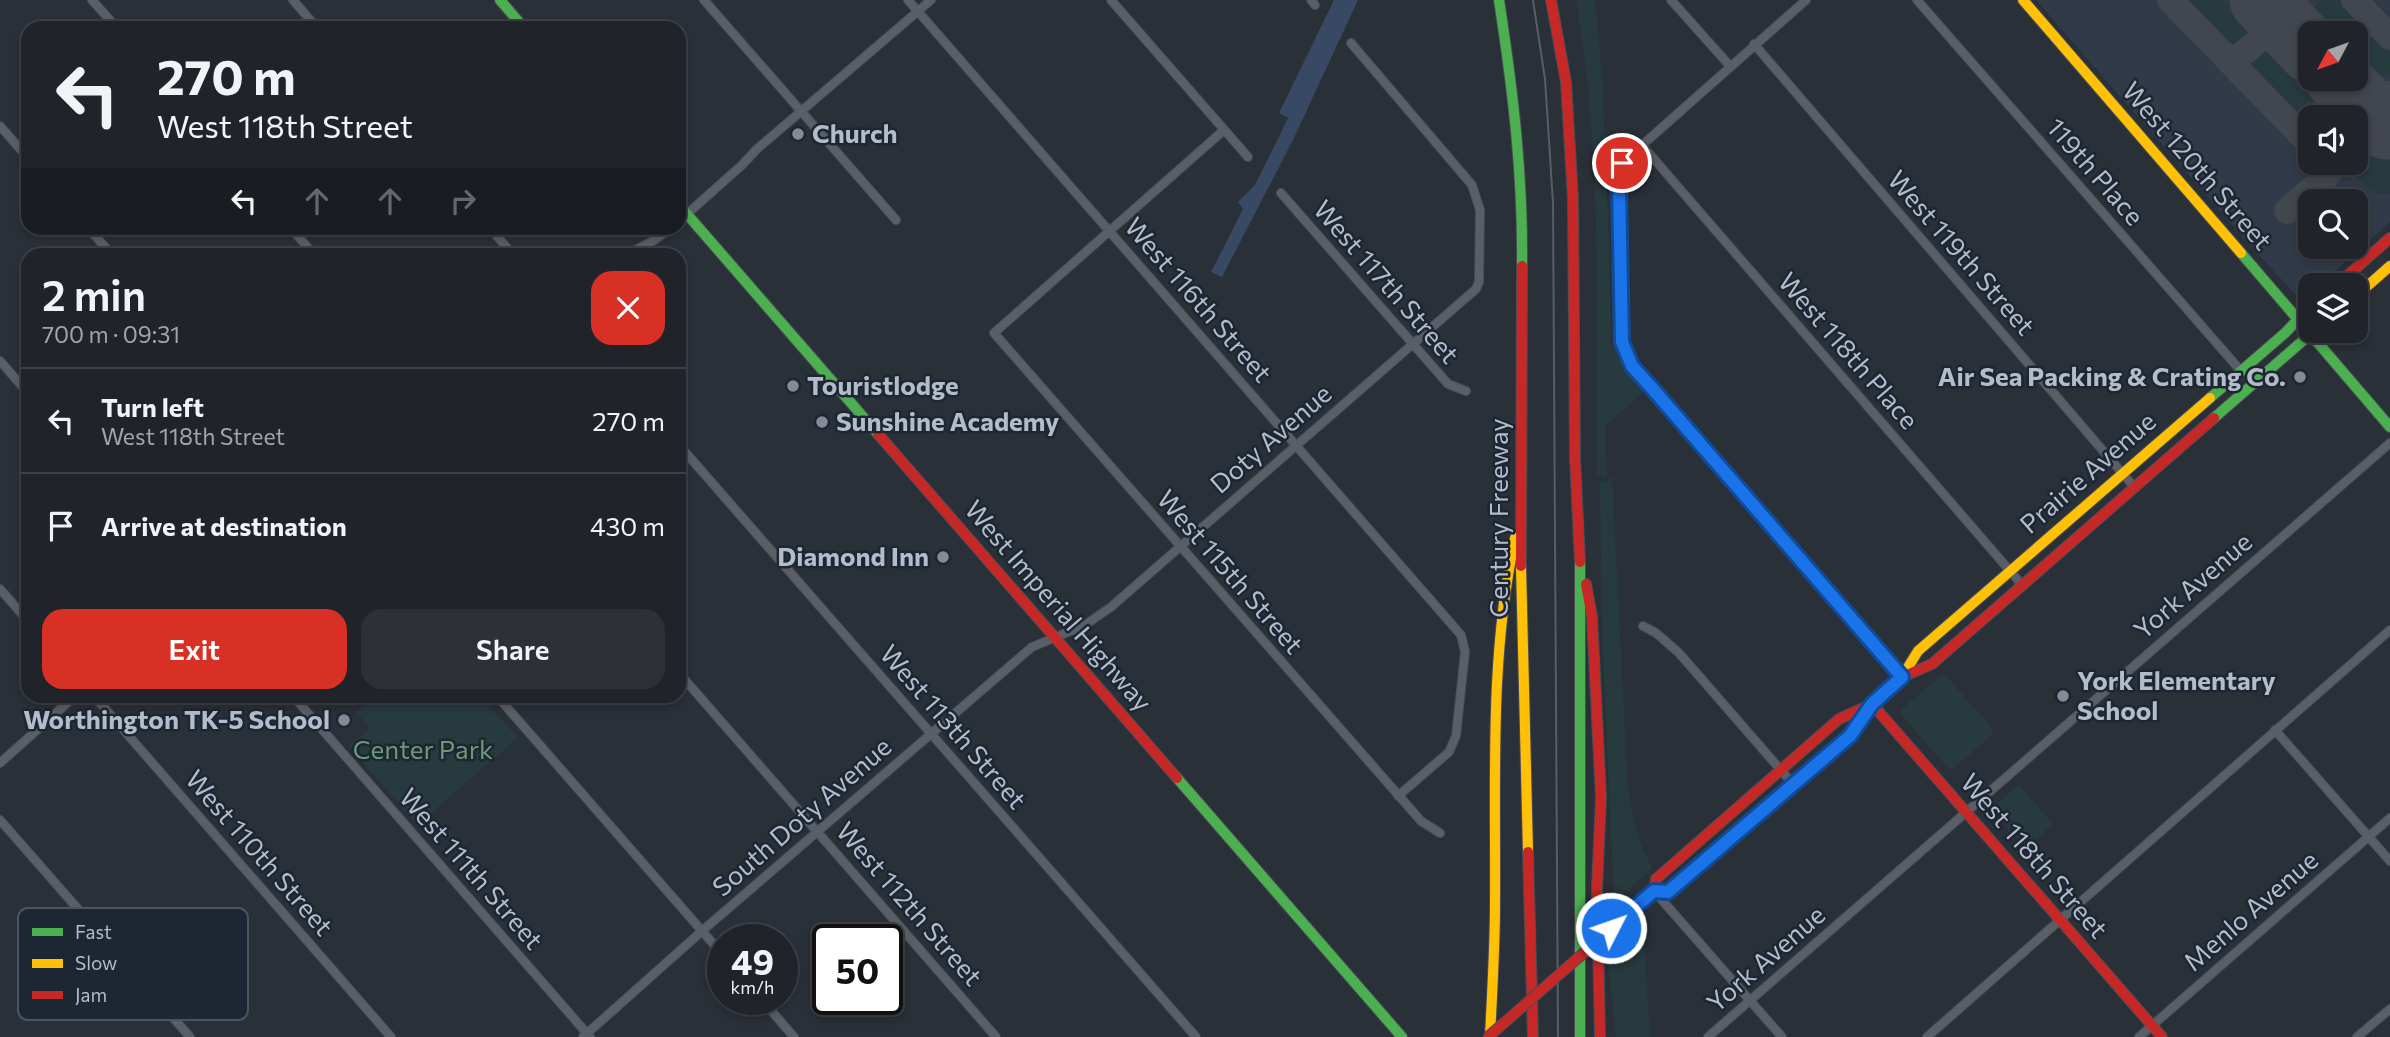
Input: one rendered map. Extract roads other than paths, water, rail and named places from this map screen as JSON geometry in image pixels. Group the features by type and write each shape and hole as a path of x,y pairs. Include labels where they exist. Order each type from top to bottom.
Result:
{"main road":[{"path":"500,0 518,21"},
{"name":"Century Freeway","path":"1499,0 1515,103 1523,203 1520,519 1533,1037"},
{"path":"1551,0 1566,82 1573,200 1575,458 1580,550 1580,1037"},
{"name":"West 120th Street","path":"2023,0 2298,320"},
{"name":"West Imperial Highway","path":"686,219 1402,1037"},
{"path":"2350,273 2390,237"},
{"path":"2368,285 2390,266"},
{"name":"Prairie Avenue","path":"1902,677 1917,650 2298,320"},
{"name":"Prairie Avenue","path":"1654,891 1668,892 1850,736 1872,704 1902,677 1932,664 2300,343"},
{"name":"West 120th Street","path":"2321,343 2390,427"},
{"path":"1489,1037 1498,665 1510,561 1520,519"},
{"path":"1580,550 1592,617 1601,797 1597,887 1601,1037"},
{"name":"Prairie Avenue","path":"1489,1037 1654,891 1656,879 1780,769 1839,719 1872,704"},
{"name":"West 118th Street","path":"1872,704 2162,1037"},
{"path":"1494,905 1501,1037"}],"street":[{"path":"92,0 111,21"},
{"path":"293,0 311,21"},
{"path":"704,0 895,220"},
{"name":"West 116th Street","path":"908,0 1461,635 1465,652 1454,745 1398,796"},
{"path":"686,211 931,0"},
{"path":"1111,0 1248,157"},
{"path":"1671,0 1730,66"},
{"path":"1805,0 1640,144 1622,163 1619,187 1622,342 1626,355 1651,387 1902,677"},
{"name":"119th Place","path":"1917,0 2241,371"},
{"name":"Doty Avenue","path":"1055,639 1085,625 1111,607 1476,289 1479,282 1480,210 1477,195 1462,172 1351,43"},
{"name":"West 119th Street","path":"1755,44 2135,488"},
{"path":"0,126 21,150"},
{"path":"1109,230 1224,130"},
{"name":"West 118th Place","path":"1640,144 2023,586"},
{"name":"West 117th Street","path":"1280,193 1448,384 1466,391"},
{"name":"West 115th Street","path":"1109,230 994,333 1420,821 1440,833"},
{"path":"639,248 661,235"},
{"path":"0,361 21,385"},
{"name":"York Avenue","path":"1708,1037 2390,443"},
{"name":"West 113th Street","path":"686,453 1196,1037"},
{"path":"0,589 21,613"},
{"path":"1643,626 1656,633 1679,653 1793,785"},
{"path":"1927,1037 2390,630"},
{"name":"South Doty Avenue","path":"587,1036 702,931 1032,647 1055,639"},
{"name":"West 112th Street","path":"686,681 996,1037"},
{"path":"0,763 67,703"},
{"name":"West 110th Street","path":"100,703 391,1037"},
{"name":"West 111th Street","path":"299,703 587,1036"},
{"path":"504,703 707,937"},
{"path":"2276,730 2390,861"},
{"name":"Menlo Avenue","path":"2139,1037 2390,818"},
{"path":"0,820 77,908"},
{"path":"1654,891 1782,1037"},
{"path":"2357,1037 2390,1009"},
{"path":"775,1015 794,1037"},
{"path":"175,1020 190,1037"}],"water":[{"path":"1334,0 1358,0 1293,140 1222,277 1211,272 1243,209 1238,202 1255,185 1288,118 1279,113"}],"tram line":[{"path":"1533,0 1545,79 1553,203 1558,1037"}],"place":[{"name":"Church","path":"798,134"},
{"name":"Air Sea Packing & Crating Co.","path":"2300,377"},
{"name":"Touristlodge","path":"793,386"},
{"name":"Sunshine Academy","path":"822,422"},
{"name":"Diamond Inn","path":"943,557"},
{"name":"York Elementary School","path":"2063,696"},
{"name":"Worthington TK-5 School","path":"344,720"}],"park label":[{"name":"Center Park","path":"423,750"}]}
